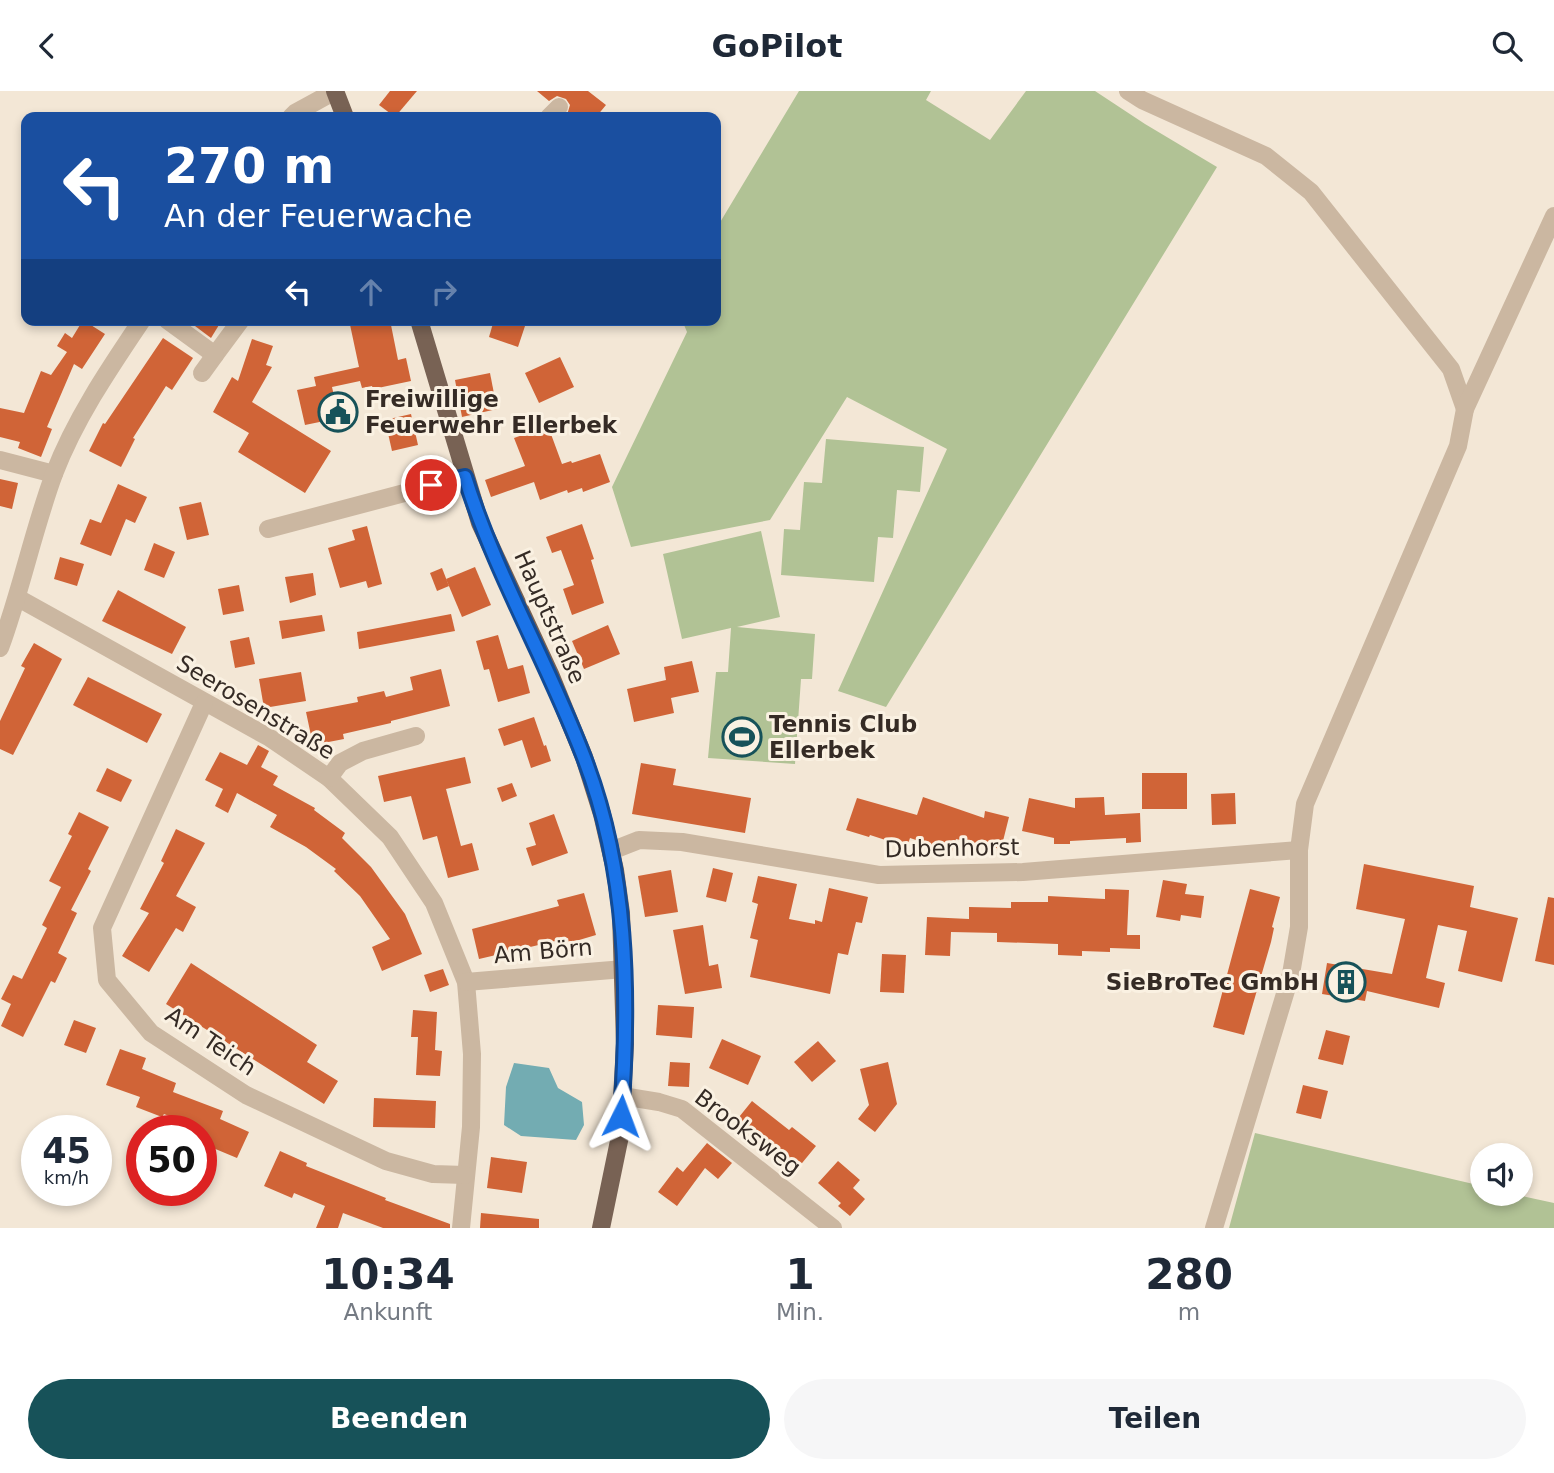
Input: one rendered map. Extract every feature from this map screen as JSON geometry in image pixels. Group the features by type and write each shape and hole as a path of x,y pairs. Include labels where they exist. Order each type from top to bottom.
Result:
{"main road":[{"path":"335,91 343,112"},
{"name":"Hauptstraße","path":"421,326 480,523 550,674 584,757 611,851 621,913 624,969 622,1096 620,1136 601,1228"}],"street":[{"path":"297,112 335,91"},
{"path":"1128,91 1266,156 1311,192 1451,369 1465,409"},
{"path":"1214,1228 1291,974 1299,927 1299,850 1305,804 1458,446 1465,409 1554,216"},
{"path":"0,648 18,598 54,474 68,442 106,373 138,326"},
{"path":"175,326 215,355"},
{"path":"202,373 237,326"},
{"path":"0,460 54,474"},
{"path":"268,529 465,477"},
{"name":"Seerosenstraße","path":"18,598 270,739 329,778 390,837 434,903 466,982 472,1054 471,1127 461,1228"},
{"name":"Am Teich","path":"204,703 102,928 107,980 151,1033 246,1095 386,1161 433,1174 465,1175"},
{"path":"329,778 340,763 363,751 416,736"},
{"name":"Dubenhorst","path":"611,851 639,840 682,842 879,875 1023,872 1299,850"},
{"name":"Am Börn","path":"466,982 624,969"},
{"name":"Brooksweg","path":"622,1096 682,1109 833,1228"}],"green space":[{"path":"799,91 931,91 926,100 990,140 1026,91 1095,91 1217,167 886,707 838,691 947,449 847,397 770,520 631,547 612,487 687,332 684,326 721,326 721,221"},
{"path":"826,439 924,447 920,492 897,490 893,538 878,537 874,582 781,575 784,529 800,530 804,482 822,483"},
{"path":"761,531 780,617 737,627 815,634 812,679 801,679 795,764 708,758 716,672 728,672 731,628 682,639 663,554"},
{"path":"1255,1133 1470,1183 1470,1206 1533,1206 1533,1198 1554,1203 1554,1228 1229,1228"}],"water":[{"path":"514,1063 549,1068 558,1088 582,1102 584,1125 576,1140 521,1136 504,1125 506,1087"}],"building":[{"path":"390,91 417,91 399,112 388,112 379,105"},
{"path":"537,91 588,91 606,105 600,112 568,112 570,105 566,99 557,96 549,101"},
{"path":"79,326 92,326 105,334 82,369 74,364 47,427 52,429 41,457 18,448 20,442 0,437 0,408 24,413 41,371 51,375 67,352 57,346 65,333 72,338"},
{"path":"195,326 218,326 211,338"},
{"path":"350,326 391,326 398,360 406,358 411,381 373,389 372,386 362,388 360,381 332,387 339,418 305,425 297,390 316,386 314,377 359,367"},
{"path":"492,326 525,326 518,347 489,337"},
{"path":"163,338 193,358 172,390 166,386 133,438 135,439 121,467 89,451 103,423 105,424"},
{"path":"252,339 273,346 266,365 272,367 252,402 331,451 305,493 238,452 249,433 213,412 232,377 238,381"},
{"path":"560,357 574,387 539,403 525,373"},
{"path":"490,373 497,409 462,417 455,380"},
{"path":"411,414 418,445 392,451 385,420"},
{"path":"548,426 562,464 600,454 610,482 583,492 582,488 568,493 567,490 540,500 534,482 491,497 485,480 525,466 514,438"},
{"path":"0,479 18,483 12,509 0,506"},
{"path":"118,484 147,497 135,523 126,519 111,556 80,544 90,519 101,523"},
{"path":"201,502 209,535 187,540 179,507"},
{"path":"582,524 594,559 591,560 604,603 572,615 563,589 574,585 561,550 552,553 546,537"},
{"path":"367,526 382,584 368,588 366,581 340,588 328,548 355,540 352,530"},
{"path":"154,543 175,552 164,578 144,570"},
{"path":"60,557 84,564 77,586 54,579"},
{"path":"475,567 491,605 462,617 446,579"},
{"path":"442,568 449,586 437,591 430,573"},
{"path":"313,573 316,595 290,603 285,577"},
{"path":"239,585 244,611 223,615 218,589"},
{"path":"118,590 186,627 172,654 102,621"},
{"path":"451,614 455,631 359,649 357,632"},
{"path":"322,615 325,631 282,639 279,621"},
{"path":"608,625 620,654 584,669 572,641"},
{"path":"498,635 508,669 523,665 530,693 498,702 489,669 484,670 476,641"},
{"path":"249,637 255,664 235,668 230,641"},
{"path":"34,643 62,659 13,755 0,749 0,721 25,668 21,666"},
{"path":"692,661 699,692 671,698 674,713 634,722 627,689 666,680 664,667"},
{"path":"441,669 450,706 343,734 344,739 313,745 306,712 358,702 357,697 384,691 386,697 413,690 410,677"},
{"path":"301,672 306,701 264,708 259,679"},
{"path":"88,677 162,714 147,743 73,705"},
{"path":"534,717 551,761 531,768 522,740 504,746 498,729"},
{"path":"258,745 269,751 261,767 278,776 273,785 315,808 314,810 345,833 342,838 371,867 405,914 422,954 382,971 372,947 390,939 360,896 334,871 336,869 306,847 270,827 277,815 237,793 228,813 215,806 223,789 205,780 220,752 247,765"},
{"path":"465,757 471,783 446,789 461,846 472,843 479,870 448,878 437,836 423,840 411,796 384,802 378,776"},
{"path":"641,763 676,769 673,785 751,798 745,833 632,814"},
{"path":"107,768 132,780 121,802 96,791"},
{"path":"1142,773 1187,773 1187,809 1142,809"},
{"path":"512,783 517,796 502,802 497,788"},
{"path":"1235,793 1236,824 1212,825 1211,794"},
{"path":"923,797 984,818 985,811 1009,817 1001,849 956,839 952,852 910,838 907,847 846,830 857,798 917,815"},
{"path":"1104,797 1105,815 1140,813 1141,842 1126,843 1126,838 1054,844 1054,838 1022,831 1029,798 1075,808 1075,798"},
{"path":"79,812 109,827 71,910 77,913 58,953 67,958 55,983 51,981 23,1037 1,1026 11,1004 1,999 13,975 22,979 47,928 42,925 61,887 49,881 72,836 68,834"},
{"path":"554,814 568,853 532,866 526,848 536,845 529,823"},
{"path":"176,829 205,843 176,896 196,907 183,932 176,928 149,972 122,956 149,913 140,909 164,863 161,861"},
{"path":"1364,864 1474,886 1470,907 1518,918 1502,982 1458,971 1467,931 1438,925 1426,978 1445,983 1439,1008 1367,991 1365,1001 1322,994 1327,963 1392,974 1405,919 1356,909"},
{"path":"713,868 733,873 726,902 706,897"},
{"path":"671,870 678,912 645,917 638,876"},
{"path":"758,876 797,884 789,919 815,924 815,920 822,922 829,888 868,897 862,923 856,922 848,955 838,953 830,994 750,977 758,940 750,938 758,904 752,902"},
{"path":"1163,880 1187,884 1185,894 1204,896 1201,918 1181,915 1180,921 1156,917"},
{"path":"1105,889 1129,890 1127,935 1140,935 1140,949 1110,948 1110,952 1082,951 1082,956 1058,955 1058,944 997,942 997,933 951,932 950,956 925,955 927,917 969,919 969,907 1011,908 1011,902 1048,902 1048,896 1105,899"},
{"path":"1250,889 1280,897 1271,942 1244,1035 1213,1027"},
{"path":"584,893 596,935 569,943 568,938 479,959 472,929 559,906 557,900"},
{"path":"1548,897 1554,898 1554,965 1535,961"},
{"path":"703,925 709,966 718,964 722,988 685,994 673,930"},
{"path":"882,954 906,955 904,993 880,992"},
{"path":"191,963 317,1045 307,1062 338,1081 324,1104 166,1004"},
{"path":"443,969 449,985 430,992 424,975"},
{"path":"658,1005 694,1007 692,1038 656,1035"},
{"path":"413,1010 437,1012 435,1050 442,1051 440,1076 416,1075 418,1037 411,1037"},
{"path":"74,1020 96,1028 86,1053 64,1045"},
{"path":"1326,1030 1350,1036 1343,1065 1318,1059"},
{"path":"722,1039 761,1056 748,1085 709,1068"},
{"path":"818,1041 836,1061 812,1082 794,1062"},
{"path":"120,1049 146,1058 142,1069 176,1083 173,1092 223,1111 220,1119 249,1132 237,1158 217,1150 217,1115 157,1115 136,1107 140,1097 106,1085"},
{"path":"670,1062 690,1063 689,1087 668,1086"},
{"path":"888,1062 897,1104 875,1132 858,1119 869,1105 860,1069"},
{"path":"1303,1085 1328,1091 1321,1119 1296,1113"},
{"path":"374,1098 436,1101 435,1128 373,1127"},
{"path":"752,1101 789,1130 792,1127 816,1146 798,1168 735,1122"},
{"path":"707,1143 732,1163 718,1179 705,1168 677,1206 658,1192 677,1167 683,1172"},
{"path":"280,1151 307,1163 306,1166 386,1198 385,1200 450,1224 450,1228 383,1228 343,1213 338,1228 316,1228 325,1206 294,1193 292,1198 264,1186"},
{"path":"491,1157 527,1162 522,1193 487,1188"},
{"path":"838,1161 860,1180 853,1188 865,1199 850,1216 838,1206 841,1203 818,1183"},
{"path":"481,1213 539,1219 539,1228 480,1228"}],"place":[{"name":"Freiwillige Feuerwehr Ellerbek","path":"338,412"},
{"name":"Tennis Club Ellerbek","path":"742,737"},
{"name":"SieBroTec GmbH","path":"1346,982"}],"route":[{"path":"431,485 465,477 480,523 550,674 593,784 615,870 621,913 625,1044 621,1116"}]}
